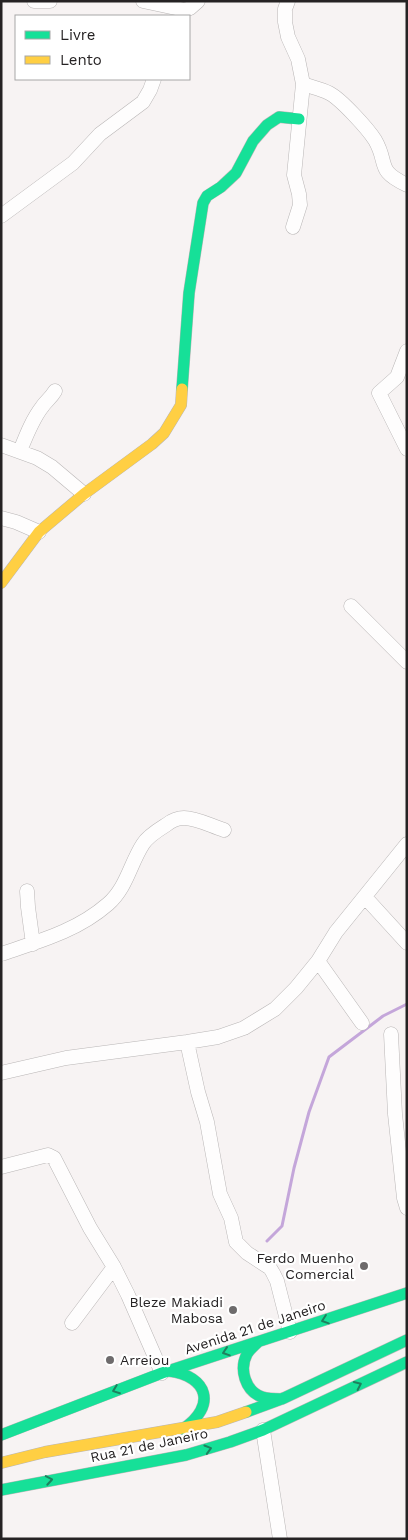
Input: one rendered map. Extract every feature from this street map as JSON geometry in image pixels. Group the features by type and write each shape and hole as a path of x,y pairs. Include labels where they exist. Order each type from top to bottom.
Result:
{"main road":[{"path":"1,583 40,532 84,494 164,433 181,406 189,293 204,200 236,173 253,141 267,125 278,117 299,119"},
{"name":"Avenida 21 de Janeiro","path":"1,1435 165,1372 407,1293"},
{"path":"1,1463 44,1452 217,1422 282,1399 407,1340"},
{"path":"258,1342 246,1357 243,1367 244,1376 248,1385 262,1397 282,1399"},
{"name":"Rua 21 de Janeiro","path":"1,1490 186,1455 230,1442 263,1430 407,1362"},
{"path":"165,1372 178,1371 188,1374 196,1380 202,1389 203,1409 199,1418 183,1429"}],"street":[{"path":"34,1 50,1"},
{"path":"143,1 186,13 198,1"},
{"path":"288,1 285,9 285,22 288,38 298,59 303,84 294,175 300,205 293,227"},
{"path":"1,216 73,163 100,134 143,102 154,80"},
{"path":"303,84 329,93 342,104 373,138 384,168 390,177 407,185"},
{"path":"407,351 398,378 379,393 407,449"},
{"path":"20,451 42,407 55,391"},
{"path":"1,445 37,458 52,467 84,494"},
{"path":"1,518 40,532"},
{"path":"351,606 407,662"},
{"path":"1,954 33,944 88,920 110,902 123,886 143,843 173,820 182,818 194,819 224,830"},
{"path":"1,1073 66,1058 218,1037 244,1028 275,1008 296,988 318,961 336,932 407,844"},
{"path":"27,891 33,944"},
{"path":"365,897 407,943"},
{"path":"318,961 362,1023"},
{"path":"391,1034 395,1114 404,1198 407,1208"},
{"path":"187,1042 207,1122 220,1194 231,1218 236,1242 247,1254 270,1268 277,1281 290,1332"},
{"path":"1,1166 48,1155 54,1158 90,1228 114,1267 165,1372"},
{"path":"72,1323 114,1267"},
{"path":"263,1430 280,1539"}],"waterway":[{"path":"267,1241 282,1226 294,1168 309,1112 329,1057 383,1016 407,1004"}],"traffic: fast":[{"path":"182,389 189,293 203,203 207,196 221,187 236,173 253,141 267,125 279,117 299,119"},
{"path":"1,1435 162,1373 407,1293"},
{"path":"246,1412 284,1398 407,1340"},
{"path":"258,1342 248,1352 245,1360 245,1379 251,1390 256,1394 267,1398 282,1399"},
{"path":"1,1490 186,1455 230,1442 263,1430 407,1362"},
{"path":"169,1371 192,1379 200,1385 203,1393 204,1402 201,1411 183,1429"}],"traffic: slow":[{"path":"1,583 39,532 84,494 164,433 181,405 182,389"},
{"path":"1,1463 45,1452 217,1422 246,1412"}],"place":[{"name":"Ferdo Muenho Comercial","path":"364,1266"},
{"name":"Bleze Makiadi Mabosa","path":"233,1310"},
{"name":"Arreiou","path":"110,1360"}]}
